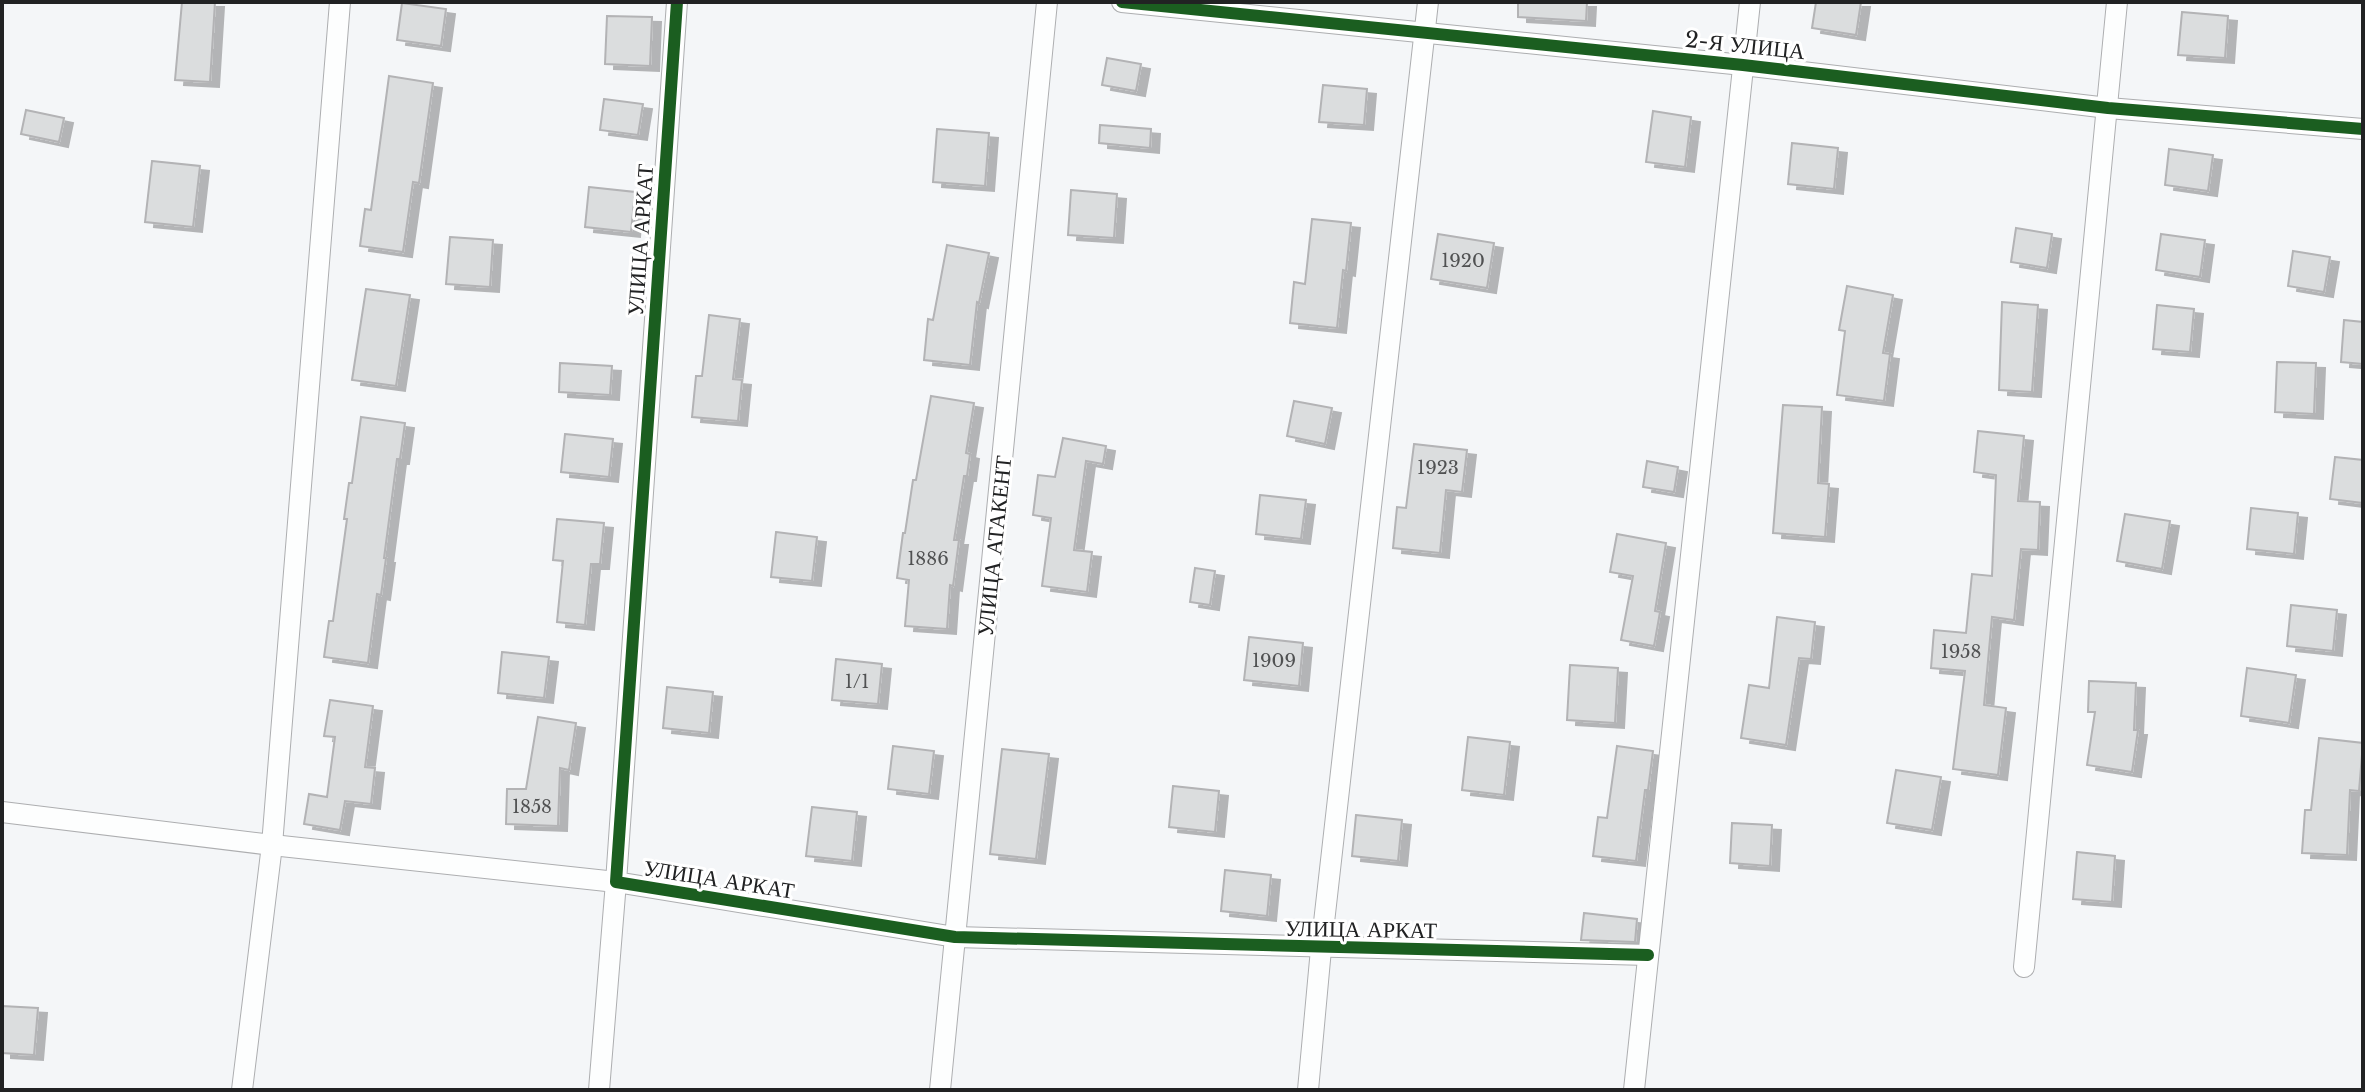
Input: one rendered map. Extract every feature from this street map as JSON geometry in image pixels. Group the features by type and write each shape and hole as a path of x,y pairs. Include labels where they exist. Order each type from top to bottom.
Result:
{"street":[{"path":"242,1090 272,845 340,2"},
{"name":"УЛИЦА АРКАТ","path":"677,2 616,882 955,937 1321,949 1648,955"},
{"name":"УЛИЦА АТАКЕНТ","path":"940,1090 1047,2"},
{"name":"2-Я УЛИЦА","path":"1122,2 1743,65 2108,108 2363,129"},
{"path":"1308,1090 1321,949 1428,2"},
{"path":"1634,1090 1750,2"},
{"path":"2024,967 2117,2"},
{"path":"2,812 616,882 599,1090"}],"building":[{"path":"182,2 215,2 210,82 175,80"},
{"path":"1518,2 1587,2 1586,21 1518,17"},
{"path":"1816,2 1861,2 1856,35 1812,28"},
{"path":"402,3 446,9 441,46 397,40"},
{"path":"2182,12 2228,16 2225,58 2178,55"},
{"path":"607,16 652,17 650,66 605,64"},
{"path":"1107,58 1141,64 1136,91 1102,85"},
{"path":"389,76 433,83 419,183 413,182 403,252 360,246 365,209 371,210"},
{"path":"1323,85 1367,89 1364,125 1319,122"},
{"path":"604,99 643,104 638,135 600,130"},
{"path":"26,110 64,118 59,142 21,134"},
{"path":"1653,111 1691,117 1685,167 1646,162"},
{"path":"1100,125 1151,129 1150,148 1099,143"},
{"path":"937,129 989,133 985,186 933,182"},
{"path":"1792,143 1838,148 1834,189 1788,184"},
{"path":"2169,149 2213,155 2208,191 2165,185"},
{"path":"152,161 200,166 193,227 145,222"},
{"path":"589,187 635,192 631,232 585,227"},
{"path":"1071,190 1117,194 1114,238 1068,235"},
{"path":"1312,219 1351,223 1337,328 1290,323 1294,282 1305,284"},
{"path":"2016,228 2052,234 2047,268 2011,262"},
{"path":"1438,234 1494,243 1487,288 1431,279"},
{"path":"2161,234 2205,240 2200,277 2156,270"},
{"path":"450,237 493,240 490,287 446,284"},
{"path":"947,245 989,253 977,302 970,365 924,360 928,319 933,320"},
{"path":"2293,251 2330,257 2324,292 2288,286"},
{"path":"1847,286 1893,295 1883,353 1890,354 1884,401 1837,395 1845,331 1839,330"},
{"path":"366,289 410,295 396,386 352,380"},
{"path":"2002,302 2038,305 2032,392 1999,390"},
{"path":"2157,305 2194,309 2190,352 2153,349"},
{"path":"709,315 740,319 733,379 742,380 738,421 692,417 696,376 702,376"},
{"path":"2344,320 2363,322 2363,364 2341,362"},
{"path":"2277,362 2316,363 2314,414 2275,412"},
{"path":"560,363 612,366 610,395 559,392"},
{"path":"931,396 974,403 966,453 970,454 967,476 964,476 954,540 959,540 953,586 950,585 947,629 905,626 909,580 897,578"},
{"path":"1294,401 1332,408 1325,444 1287,436"},
{"path":"1783,405 1822,407 1818,483 1829,484 1825,537 1773,533"},
{"path":"361,417 405,423 400,459 397,459 381,595 377,594 368,663 324,657 329,621 333,621 347,519 344,519"},
{"path":"1978,431 2024,436 2018,501 2040,502 2038,550 2021,549 2014,620 1992,617 1984,705 2006,708 1998,775 1953,769 1965,671 1931,668 1934,630 1966,633 1972,574 1992,576 1996,475 1974,472"},
{"path":"565,434 613,439 609,477 561,472"},
{"path":"1063,438 1106,446 1103,464 1086,461 1074,550 1092,552 1087,592 1042,586 1051,518 1033,515 1038,475 1055,477"},
{"path":"1414,444 1467,450 1462,492 1446,490 1440,553 1393,548 1397,507 1406,508"},
{"path":"2335,457 2363,460 2363,503 2330,499"},
{"path":"1647,461 1678,467 1674,492 1643,487"},
{"path":"1260,495 1306,500 1301,539 1256,534"},
{"path":"2251,508 2298,513 2294,554 2247,549"},
{"path":"2125,514 2170,521 2162,569 2117,561"},
{"path":"557,519 604,523 600,564 591,564 585,625 557,622 563,561 553,560"},
{"path":"776,532 817,537 812,581 771,577"},
{"path":"1617,534 1666,543 1655,611 1660,612 1654,646 1621,640 1633,576 1610,572"},
{"path":"1195,568 1215,571 1210,605 1190,602"},
{"path":"2291,605 2337,610 2333,651 2287,646"},
{"path":"1777,617 1815,622 1811,659 1799,658 1786,745 1741,738 1749,685 1769,688"},
{"path":"1249,637 1303,643 1299,686 1244,680"},
{"path":"502,652 549,657 544,698 498,693"},
{"path":"836,659 882,664 878,704 832,700"},
{"path":"1570,665 1618,668 1615,723 1567,720"},
{"path":"2247,668 2296,675 2289,723 2241,716"},
{"path":"2089,681 2136,683 2134,730 2138,730 2132,772 2087,765 2095,712 2088,712"},
{"path":"667,687 713,692 709,733 663,728"},
{"path":"330,700 373,706 365,767 375,768 371,804 345,801 340,830 304,824 309,794 327,797 335,737 324,736"},
{"path":"538,717 576,723 569,770 560,768 558,826 506,824 507,789 526,789"},
{"path":"1468,737 1510,742 1504,795 1462,790"},
{"path":"2319,738 2363,743 2359,791 2350,790 2347,855 2302,853 2305,810 2311,810"},
{"path":"893,746 934,751 929,794 888,789"},
{"path":"1617,746 1653,751 1636,861 1593,856 1598,817 1607,818"},
{"path":"1002,749 1049,754 1036,859 990,854"},
{"path":"1896,770 1941,777 1932,830 1887,823"},
{"path":"1173,786 1219,791 1215,832 1169,827"},
{"path":"812,807 857,812 852,861 806,856"},
{"path":"1356,815 1402,820 1398,861 1352,856"},
{"path":"1732,823 1772,825 1770,866 1730,863"},
{"path":"2077,852 2115,856 2112,902 2073,899"},
{"path":"1225,870 1271,875 1267,916 1221,911"},
{"path":"1584,913 1637,919 1635,942 1581,940"},
{"path":"2,1006 38,1008 34,1055 2,1053"}],"cycle path":[{"path":"677,2 616,882 955,937 1648,955"},
{"path":"1122,2 1743,65 2108,108 2363,129"}]}
